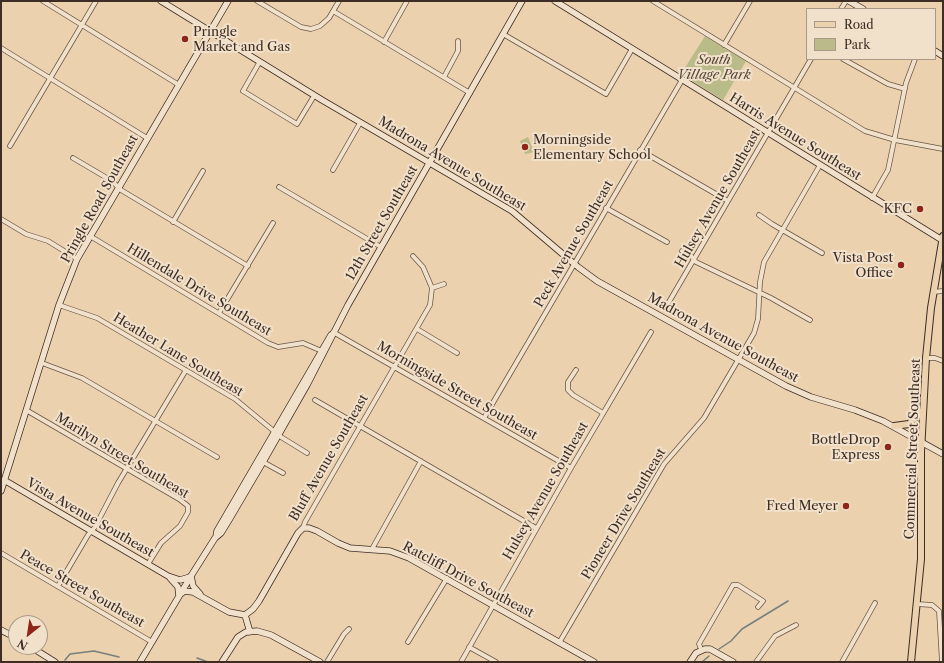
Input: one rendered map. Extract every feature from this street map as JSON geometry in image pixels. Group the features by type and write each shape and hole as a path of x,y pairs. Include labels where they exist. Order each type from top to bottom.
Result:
{"main road":[{"name":"Madrona Avenue Southeast","path":"161,1 259,63 518,216 574,264 597,281 738,361 810,397 855,410 894,426 943,454"},
{"name":"Pringle Road Southeast","path":"1,491 3,478 42,363 59,305 77,259 118,186 228,1"},
{"name":"12th Street Southeast","path":"216,538 217,531 276,434 522,1"},
{"name":"Harris Avenue Southeast","path":"554,1 872,198 943,238"},
{"path":"849,1 861,8"},
{"name":"Commercial Street Southeast","path":"911,662 921,559 922,442 926,358 933,292 943,238"},
{"path":"894,426 909,424 923,410"},
{"name":"12th Street Southeast","path":"140,662 191,576 216,538 224,529 263,462 276,434"},
{"name":"Vista Avenue Southeast","path":"3,478 168,576"},
{"name":"Ratcliff Drive Southeast","path":"303,528 317,531 350,548 372,549 402,555 447,578 594,662"},
{"name":"Bluff Avenue Southeast","path":"245,615 253,609 259,601 296,537 303,528"},
{"path":"168,576 178,587 180,595 188,591 202,595"},
{"path":"168,576 180,580 191,576 194,588 202,595 229,612 245,615 250,632"},
{"path":"222,662 238,637 250,632 266,632 320,662"},
{"path":"690,662 696,653 701,649 710,649 732,662"},
{"path":"44,655 55,662"}],"street":[{"path":"43,1 179,85"},
{"path":"10,146 96,1"},
{"path":"257,1 301,27 311,29 320,26 333,12 339,1"},
{"path":"384,42 407,1"},
{"path":"653,1 865,131 895,140 943,149"},
{"path":"724,45 750,1"},
{"path":"333,12 470,93"},
{"path":"503,34 606,94 632,49"},
{"path":"444,77 458,51 458,41"},
{"path":"2,50 147,138"},
{"name":"Hulsey Avenue Southeast","path":"666,308 810,60"},
{"path":"845,60 888,84 905,89"},
{"path":"872,198 888,170 907,76 914,60"},
{"path":"259,63 243,90 297,124 314,96"},
{"name":"Peck Avenue Southeast","path":"484,418 682,80"},
{"path":"333,170 360,123"},
{"path":"640,150 728,201"},
{"path":"73,158 173,222 248,266"},
{"name":"Pioneer Drive Southeast","path":"559,642 664,464 704,418 738,361 757,326 762,267 820,165"},
{"path":"173,222 203,171"},
{"path":"279,187 381,247"},
{"path":"606,208 667,242"},
{"path":"759,215 822,253"},
{"path":"1,219 26,234 48,241 77,259"},
{"path":"219,313 273,223"},
{"name":"Hillendale Drive Southeast","path":"90,236 274,346 303,344 323,351"},
{"path":"682,251 694,260 810,320"},
{"path":"413,256 426,272 432,288 444,284"},
{"name":"Bluff Avenue Southeast","path":"303,528 359,426 430,305 432,288"},
{"path":"933,292 943,291"},
{"name":"Heather Lane Southeast","path":"59,305 96,318 235,399 262,424 307,453"},
{"path":"416,329 457,353"},
{"name":"Morningside Street Southeast","path":"333,332 571,468"},
{"name":"Hulsey Avenue Southeast","path":"461,662 536,528 651,332"},
{"path":"926,358 935,358 943,361"},
{"path":"42,363 82,378 217,457"},
{"path":"58,586 186,370"},
{"path":"576,370 568,382 568,390 573,396 603,413"},
{"path":"315,400 536,528"},
{"name":"Marilyn Street Southeast","path":"26,410 179,499 188,506 189,510 180,526 161,543 148,564"},
{"path":"372,549 421,461"},
{"path":"263,462 283,473"},
{"name":"Peace Street Southeast","path":"1,553 152,642"},
{"path":"408,642 447,578"},
{"path":"701,649 699,644 733,585 738,585 763,601 758,607"},
{"path":"842,662 875,603"},
{"path":"917,604 932,605 939,610 942,662"},
{"path":"756,662 774,636 796,626"},
{"path":"327,662 344,634 350,628"},
{"path":"469,647 496,662"}],"green space":[{"name":"South Village Park","path":"705,36 746,61 723,100 681,74"},
{"path":"528,137 534,152 525,154 520,141"}],"waterway":[{"path":"719,649 731,641 742,629 788,601"},
{"path":"65,660 70,654 94,651 119,657"},
{"path":"702,662 709,656"},
{"path":"197,658 208,662"}],"place":[{"name":"Pringle Market and Gas","path":"185,39"},
{"name":"Morningside Elementary School","path":"525,147"},
{"name":"KFC","path":"920,209"},
{"name":"Vista Post Office","path":"901,265"},
{"name":"BottleDrop Express","path":"888,447"},
{"name":"Fred Meyer","path":"846,506"}]}
